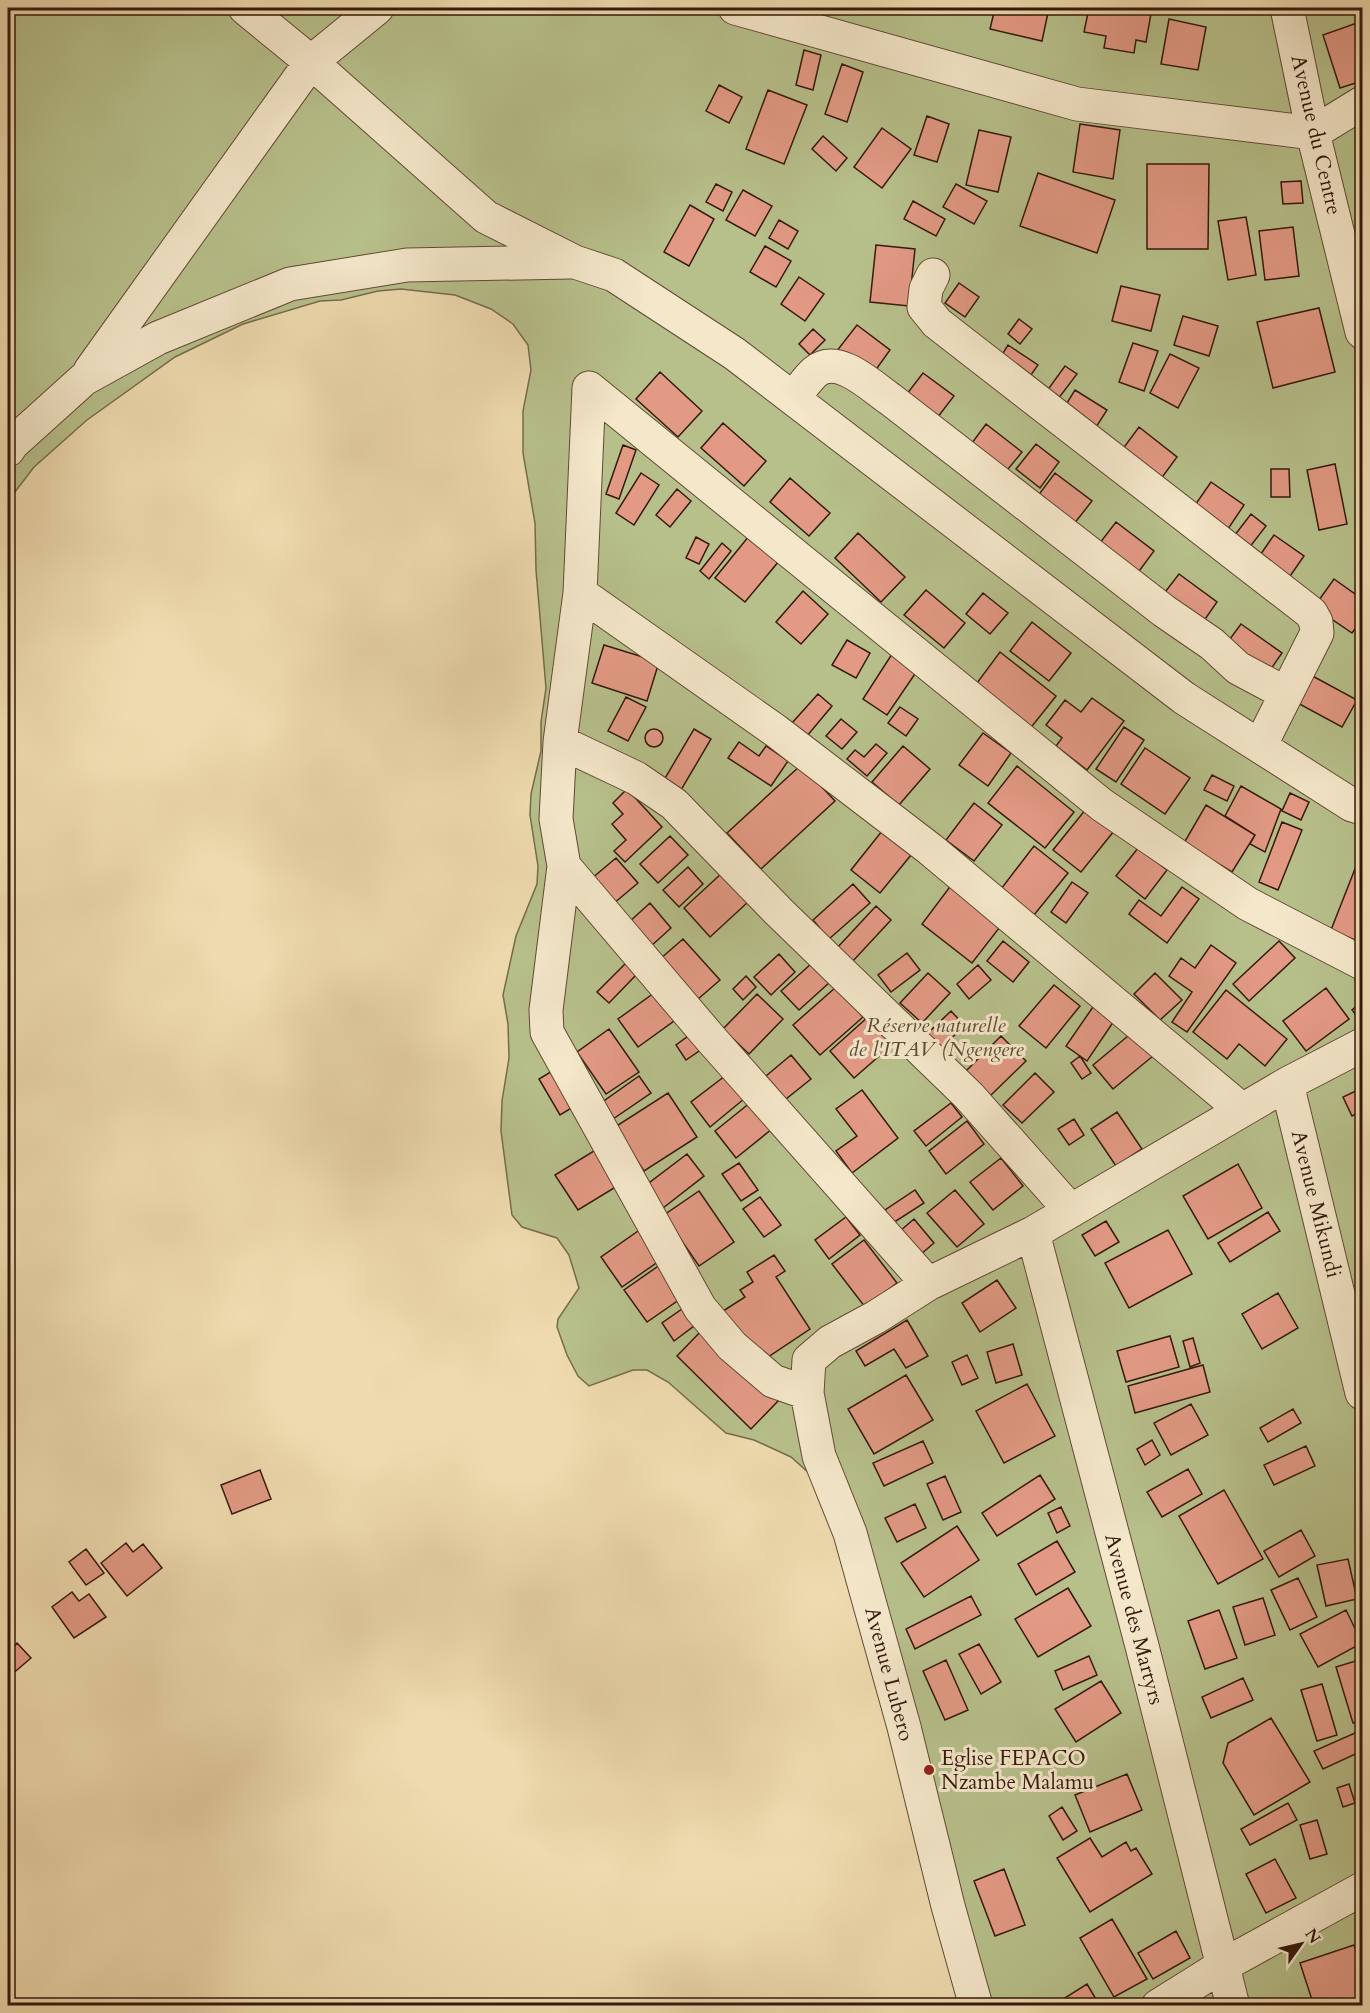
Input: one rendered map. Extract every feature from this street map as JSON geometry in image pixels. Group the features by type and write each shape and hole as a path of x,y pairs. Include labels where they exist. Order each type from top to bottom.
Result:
{"street":[{"path":"245,8 311,62 486,217 575,262 614,275 735,354 1184,698 1352,805 1362,808"},
{"path":"8,450 84,379 311,62 377,8"},
{"path":"735,8 1077,104 1313,133 1362,103"},
{"name":"Avenue du Centre","path":"1287,8 1313,133 1362,332"},
{"path":"84,379 158,338 290,284 406,265 575,262"},
{"path":"933,275 926,289 924,308 937,323 1311,613 1316,622 1317,633 1260,746"},
{"path":"793,398 815,372 825,366 836,366 849,371 890,399 1164,611 1212,644 1238,668 1285,693"},
{"path":"809,1404 773,1382 732,1346 700,1308 547,1032 546,1010 564,866 556,819 560,742 580,593 589,388 1102,805 1248,904 1362,963"},
{"path":"580,593 776,730 921,842 1242,1110"},
{"path":"560,742 636,778 674,804 779,912 969,1096 1071,1211"},
{"path":"564,866 719,1047 928,1284 1033,1233 1287,1084 1362,1045"},
{"name":"Avenue Mikundi","path":"1287,1084 1362,1393"},
{"name":"Avenue des Martyrs","path":"1033,1233 1142,1646 1233,2006"},
{"name":"Avenue Lubero","path":"928,1284 876,1317 830,1342 809,1360 809,1404 819,1456 850,1533 863,1579 976,2006"},
{"path":"1158,2006 1222,1966 1362,1889"}],"green space":[{"name":"Réserve naturelle de l'ITAV (Ngengere","path":"8,8 1362,8 1362,2005 967,2005 839,1534 810,1474 791,1457 754,1440 726,1433 668,1382 647,1370 633,1370 589,1386 578,1376 567,1355 557,1327 558,1319 579,1288 569,1255 557,1238 522,1227 512,1215 501,1131 502,1101 509,1058 508,1024 503,995 516,936 537,884 538,866 530,815 531,794 541,751 541,722 546,688 536,570 535,523 523,453 523,411 531,370 528,345 513,324 491,309 455,295 401,289 378,291 341,300 320,301 243,324 175,357 87,420 34,467 8,501"}],"building":[{"path":"995,8 1049,8 1042,41 990,29"},
{"path":"1089,8 1152,8 1146,42 1136,40 1134,53 1104,48 1106,36 1084,32"},
{"path":"1169,19 1206,27 1198,70 1161,64"},
{"path":"1357,23 1362,40 1362,81 1340,88 1323,35"},
{"path":"804,50 821,55 813,90 796,85"},
{"path":"842,64 863,72 847,122 825,114"},
{"path":"719,85 742,97 729,123 706,111"},
{"path":"768,90 807,105 784,164 746,149"},
{"path":"927,116 949,124 937,162 914,155"},
{"path":"1080,124 1120,130 1113,179 1073,172"},
{"path":"882,128 911,149 882,188 854,167"},
{"path":"979,130 1011,137 998,192 966,185"},
{"path":"823,136 847,158 836,171 812,149"},
{"path":"1147,164 1209,164 1208,249 1147,249"},
{"path":"1038,173 1115,200 1097,253 1020,226"},
{"path":"1301,181 1303,203 1283,204 1281,182"},
{"path":"716,184 732,192 723,211 706,202"},
{"path":"956,184 987,201 974,224 943,207"},
{"path":"743,190 772,206 755,236 726,220"},
{"path":"913,201 945,219 936,236 904,219"},
{"path":"690,205 714,219 689,266 664,252"},
{"path":"1246,217 1256,275 1228,280 1218,221"},
{"path":"779,220 798,231 788,249 769,238"},
{"path":"1293,227 1299,276 1265,280 1259,231"},
{"path":"876,245 915,249 909,306 870,302"},
{"path":"765,246 791,261 776,287 750,272"},
{"path":"799,277 824,294 805,321 781,304"},
{"path":"959,283 979,297 965,317 945,303"},
{"path":"1121,286 1160,295 1151,331 1112,321"},
{"path":"1319,308 1335,372 1273,388 1257,322"},
{"path":"1183,316 1218,326 1209,356 1174,345"},
{"path":"1019,319 1032,329 1020,344 1008,334"},
{"path":"857,325 890,350 870,378 836,352"},
{"path":"813,329 825,340 810,355 799,344"},
{"path":"1133,343 1158,351 1144,391 1119,382"},
{"path":"1008,345 1038,365 1026,382 997,363"},
{"path":"1170,354 1199,368 1178,408 1150,393"},
{"path":"1065,366 1077,374 1055,403 1044,395"},
{"path":"660,372 702,411 678,437 636,399"},
{"path":"923,373 954,396 934,422 903,399"},
{"path":"1075,390 1107,410 1093,432 1062,411"},
{"path":"723,423 766,461 744,486 701,448"},
{"path":"986,424 1022,452 1004,474 969,447"},
{"path":"1139,427 1177,457 1158,483 1119,454"},
{"path":"1036,444 1059,462 1040,488 1016,469"},
{"path":"623,445 636,450 619,499 606,494"},
{"path":"1335,464 1347,524 1319,530 1307,470"},
{"path":"1271,469 1289,469 1290,497 1271,497"},
{"path":"641,473 659,485 634,525 616,513"},
{"path":"1055,473 1092,501 1070,529 1034,501"},
{"path":"790,478 830,513 809,536 770,502"},
{"path":"1211,482 1244,505 1224,535 1191,511"},
{"path":"677,489 691,501 670,527 656,515"},
{"path":"1251,514 1266,526 1246,552 1231,540"},
{"path":"1116,522 1154,551 1134,578 1096,548"},
{"path":"858,533 905,577 881,602 835,558"},
{"path":"1274,535 1304,556 1286,582 1256,561"},
{"path":"749,536 779,561 745,602 715,578"},
{"path":"696,537 709,544 699,564 686,558"},
{"path":"722,543 731,551 709,579 700,571"},
{"path":"1179,574 1217,602 1201,625 1162,596"},
{"path":"1334,579 1362,599 1362,619 1352,633 1314,607"},
{"path":"926,590 965,623 944,648 904,615"},
{"path":"803,591 828,614 801,644 776,622"},
{"path":"983,593 1008,613 990,634 966,614"},
{"path":"1032,622 1071,653 1049,681 1010,651"},
{"path":"1241,624 1282,653 1266,676 1224,647"},
{"path":"847,640 870,653 856,678 832,665"},
{"path":"604,645 659,662 647,701 592,683"},
{"path":"1000,652 1056,696 1029,730 974,687"},
{"path":"892,654 917,671 887,715 863,699"},
{"path":"1307,673 1357,700 1342,727 1292,700"},
{"path":"818,694 832,706 807,736 792,723"},
{"path":"626,697 646,707 628,741 608,731"},
{"path":"1092,698 1124,721 1087,770 1056,746 1062,738 1046,725 1065,700 1081,712"},
{"path":"900,707 918,719 906,736 888,723"},
{"path":"841,719 857,732 842,749 826,736"},
{"path":"1124,727 1144,740 1116,782 1096,769"},
{"path":"654,729 660,732 663,738 660,744 654,747 648,744 645,738 648,732"},
{"path":"694,729 711,739 681,790 664,780"},
{"path":"983,733 1011,753 988,786 959,765"},
{"path":"739,742 759,756 766,746 788,761 771,786 728,758"},
{"path":"876,744 887,753 867,776 847,759 855,750 864,757"},
{"path":"903,746 930,769 899,805 872,782"},
{"path":"1145,748 1190,778 1165,814 1121,784"},
{"path":"801,765 835,801 761,869 727,833"},
{"path":"1017,766 1074,812 1045,848 988,803"},
{"path":"1212,775 1234,786 1227,801 1204,790"},
{"path":"1241,786 1281,809 1265,852 1250,844 1255,835 1225,816"},
{"path":"627,789 662,827 625,862 614,851 626,840 612,824 623,814 613,803"},
{"path":"1290,793 1309,802 1301,820 1282,811"},
{"path":"974,803 1002,825 974,861 946,840"},
{"path":"1206,805 1255,835 1232,872 1184,843"},
{"path":"1086,809 1114,831 1081,872 1053,850"},
{"path":"1282,822 1302,830 1278,890 1259,882"},
{"path":"882,831 911,855 880,893 851,870"},
{"path":"670,836 688,855 658,883 640,864"},
{"path":"1034,846 1068,873 1034,915 1001,889"},
{"path":"1138,848 1167,870 1145,899 1116,876"},
{"path":"1362,851 1362,943 1331,930"},
{"path":"616,858 638,883 613,904 591,879"},
{"path":"688,867 703,884 679,907 663,890"},
{"path":"722,873 748,902 710,937 684,908"},
{"path":"1072,882 1088,893 1066,923 1051,912"},
{"path":"853,884 870,903 829,939 813,920"},
{"path":"952,884 1003,923 972,963 922,924"},
{"path":"1182,887 1199,899 1167,943 1129,914 1139,900 1161,916"},
{"path":"650,903 671,928 650,947 628,923"},
{"path":"876,906 891,920 852,962 837,948"},
{"path":"683,939 720,980 697,1000 660,959"},
{"path":"1003,941 1029,962 1013,982 987,961"},
{"path":"1279,941 1295,958 1249,1001 1233,984"},
{"path":"1211,945 1236,963 1187,1032 1172,1022 1192,992 1169,976 1181,958 1195,968"},
{"path":"907,953 920,970 891,992 878,975"},
{"path":"779,954 795,972 771,995 754,977"},
{"path":"626,963 637,974 609,1003 597,992"},
{"path":"812,963 830,982 799,1010 781,991"},
{"path":"978,965 991,980 969,999 957,984"},
{"path":"928,973 950,993 922,1023 900,1003"},
{"path":"1155,973 1182,1000 1160,1020 1134,994"},
{"path":"746,976 756,987 743,1000 733,989"},
{"path":"1054,985 1080,1006 1046,1048 1019,1026"},
{"path":"836,987 863,1017 820,1055 793,1025"},
{"path":"1326,988 1349,1019 1306,1051 1283,1021"},
{"path":"1226,990 1287,1039 1265,1066 1239,1044 1227,1059 1193,1032"},
{"path":"654,993 674,1021 638,1047 618,1019"},
{"path":"757,994 783,1019 749,1054 723,1029"},
{"path":"1362,1002 1362,1023 1352,1010"},
{"path":"1095,1004 1116,1018 1087,1061 1066,1046"},
{"path":"951,1011 965,1026 940,1048 927,1034"},
{"path":"869,1016 893,1044 854,1078 830,1051"},
{"path":"609,1029 639,1072 606,1094 577,1052"},
{"path":"1134,1031 1153,1056 1113,1089 1093,1065"},
{"path":"691,1034 702,1049 686,1060 676,1045"},
{"path":"1001,1036 1026,1061 988,1098 964,1073"},
{"path":"791,1055 811,1079 786,1099 766,1076"},
{"path":"1080,1056 1091,1073 1082,1079 1071,1063"},
{"path":"557,1068 578,1104 560,1115 539,1079"},
{"path":"1035,1073 1054,1092 1022,1123 1003,1105"},
{"path":"639,1076 651,1093 613,1119 601,1103"},
{"path":"725,1076 744,1099 710,1127 691,1102"},
{"path":"1362,1088 1362,1111 1352,1116 1343,1097"},
{"path":"862,1090 898,1138 852,1173 836,1151 857,1136 836,1109"},
{"path":"668,1093 697,1137 644,1171 615,1127"},
{"path":"751,1102 772,1129 736,1158 715,1131"},
{"path":"951,1103 962,1117 926,1146 914,1131"},
{"path":"1117,1112 1142,1149 1116,1166 1091,1129"},
{"path":"1074,1119 1084,1135 1069,1145 1058,1129"},
{"path":"967,1121 984,1144 946,1174 929,1151"},
{"path":"597,1149 619,1185 578,1210 555,1175"},
{"path":"687,1154 704,1176 663,1208 645,1186"},
{"path":"1001,1158 1023,1186 993,1210 970,1182"},
{"path":"739,1163 758,1190 741,1201 722,1174"},
{"path":"1238,1164 1262,1208 1208,1239 1183,1196"},
{"path":"915,1190 924,1203 893,1223 885,1210"},
{"path":"955,1190 984,1224 957,1247 927,1213"},
{"path":"699,1191 734,1242 699,1266 664,1215"},
{"path":"760,1197 781,1225 764,1237 743,1209"},
{"path":"1268,1212 1280,1231 1230,1262 1218,1243"},
{"path":"846,1217 860,1235 829,1259 815,1240"},
{"path":"914,1219 934,1243 920,1255 900,1231"},
{"path":"1106,1221 1119,1242 1095,1256 1082,1235"},
{"path":"641,1229 662,1259 622,1287 601,1257"},
{"path":"1168,1230 1192,1274 1129,1308 1105,1263"},
{"path":"864,1240 897,1283 865,1307 832,1264"},
{"path":"774,1255 785,1271 776,1277 810,1329 765,1359 720,1313 745,1297 740,1290 753,1282 747,1272"},
{"path":"664,1262 686,1295 647,1322 624,1290"},
{"path":"997,1280 1016,1308 980,1332 962,1303"},
{"path":"1278,1293 1298,1328 1262,1349 1242,1314"},
{"path":"682,1309 694,1326 674,1341 662,1323"},
{"path":"907,1320 928,1356 906,1368 894,1349 865,1366 856,1351"},
{"path":"705,1327 779,1400 751,1429 677,1356"},
{"path":"1170,1336 1179,1367 1126,1382 1117,1351"},
{"path":"1193,1338 1200,1363 1190,1367 1183,1341"},
{"path":"1013,1344 1022,1375 996,1383 987,1352"},
{"path":"967,1355 978,1378 962,1385 952,1362"},
{"path":"1203,1365 1210,1392 1135,1413 1128,1386"},
{"path":"906,1375 933,1420 874,1454 848,1409"},
{"path":"1027,1384 1055,1436 1004,1463 976,1411"},
{"path":"1191,1404 1208,1435 1171,1455 1154,1423"},
{"path":"1293,1409 1301,1423 1268,1442 1260,1428"},
{"path":"1152,1440 1160,1455 1145,1465 1137,1449"},
{"path":"923,1441 933,1463 884,1486 873,1463"},
{"path":"1306,1446 1315,1466 1274,1485 1264,1465"},
{"path":"1188,1469 1202,1494 1162,1517 1147,1492"},
{"path":"260,1470 271,1499 232,1514 221,1485"},
{"path":"1040,1475 1055,1499 997,1536 982,1513"},
{"path":"945,1476 961,1512 943,1520 927,1484"},
{"path":"1224,1490 1263,1559 1218,1584 1179,1516"},
{"path":"915,1504 926,1528 897,1542 885,1518"},
{"path":"1061,1507 1070,1526 1057,1533 1048,1513"},
{"path":"957,1526 979,1560 924,1597 901,1563"},
{"path":"1301,1530 1315,1556 1279,1577 1264,1551"},
{"path":"1057,1541 1075,1572 1036,1595 1018,1564"},
{"path":"126,1543 133,1552 143,1544 162,1568 127,1596 101,1563"},
{"path":"86,1549 104,1573 86,1585 69,1562"},
{"path":"1348,1559 1357,1599 1326,1606 1317,1565"},
{"path":"1298,1578 1317,1617 1290,1630 1271,1590"},
{"path":"1068,1588 1091,1626 1038,1657 1015,1619"},
{"path":"72,1592 79,1601 89,1594 106,1617 74,1638 52,1607"},
{"path":"971,1596 981,1615 915,1649 906,1629"},
{"path":"1263,1598 1275,1635 1245,1645 1233,1607"},
{"path":"1219,1610 1237,1658 1205,1669 1188,1621"},
{"path":"1346,1610 1362,1643 1318,1667 1300,1634"},
{"path":"17,1643 31,1658 10,1676 8,1652"},
{"path":"979,1644 1001,1682 981,1694 959,1654"},
{"path":"1089,1656 1097,1675 1063,1690 1055,1671"},
{"path":"1362,1659 1362,1720 1353,1723 1336,1667"},
{"path":"946,1660 968,1710 945,1720 923,1671"},
{"path":"1243,1678 1253,1700 1211,1718 1202,1697"},
{"path":"1101,1681 1121,1713 1076,1742 1055,1709"},
{"path":"1322,1684 1337,1735 1317,1741 1301,1690"},
{"path":"1271,1718 1310,1782 1254,1815 1223,1763 1228,1743"},
{"path":"1362,1730 1362,1751 1323,1769 1314,1751"},
{"path":"1362,1756 1362,1776 1356,1759"},
{"path":"1127,1774 1142,1810 1090,1832 1075,1795"},
{"path":"1349,1784 1355,1803 1343,1807 1337,1788"},
{"path":"1288,1803 1297,1820 1250,1845 1241,1829"},
{"path":"1062,1807 1077,1831 1063,1840 1049,1816"},
{"path":"1317,1820 1327,1854 1310,1859 1300,1825"},
{"path":"1090,1838 1102,1857 1126,1842 1131,1851 1136,1848 1152,1874 1090,1912 1057,1858"},
{"path":"1275,1859 1296,1898 1266,1913 1246,1874"},
{"path":"1004,1869 1025,1925 995,1936 974,1881"},
{"path":"1112,1919 1147,1979 1114,1997 1080,1938"},
{"path":"1176,1931 1190,1958 1153,1979 1138,1953"},
{"path":"1354,1945 1362,1970 1362,1996 1334,2006 1314,2006 1300,1963"},
{"path":"1087,1984 1100,2006 1052,2006"}],"place":[{"name":"Eglise FEPACO Nzambe Malamu","path":"929,1770"}]}
